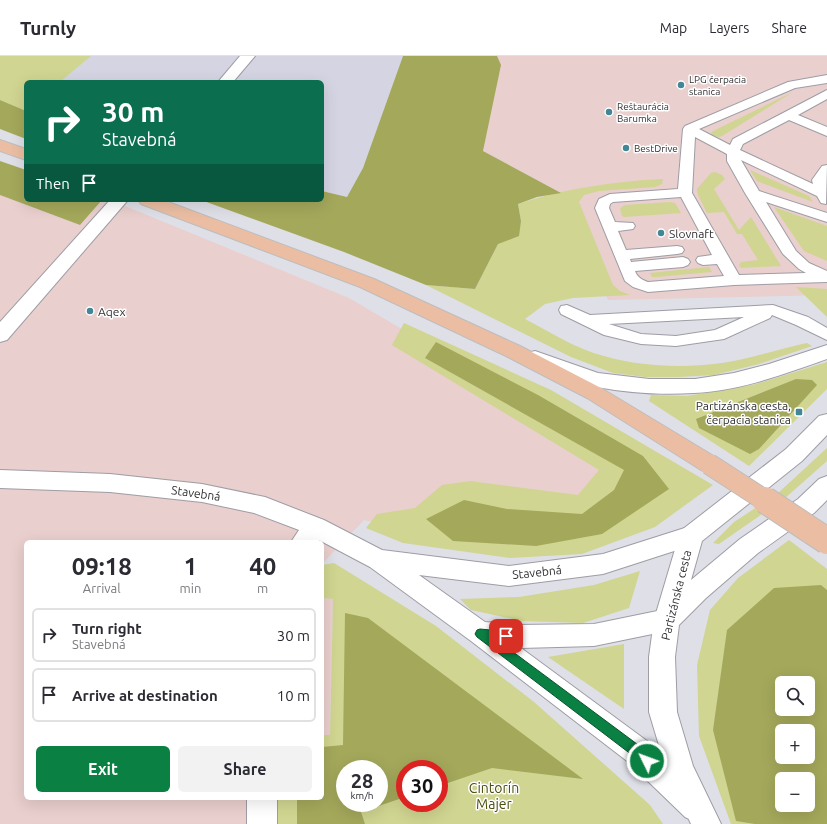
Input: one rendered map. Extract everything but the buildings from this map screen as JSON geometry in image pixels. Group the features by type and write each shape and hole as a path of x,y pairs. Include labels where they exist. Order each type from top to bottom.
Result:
{"main road":[{"path":"0,145 24,154"},
{"path":"154,202 367,283 513,351 594,393 709,464 827,541"}],"street":[{"path":"227,80 248,56"},
{"path":"0,335 117,202"},
{"path":"513,351 596,380 649,386 687,386 734,380 773,370 827,352"},
{"name":"Partizánska cesta","path":"703,817 680,769 664,712 662,657 667,620 690,536 794,455 827,422"},
{"name":"Stavebná","path":"0,479 110,484 202,493 258,504 310,534 379,560 510,576 603,564 690,536"},
{"path":"480,634 518,637 594,635 667,620 697,590 749,546 806,506 827,485"},
{"name":"Stavebná","path":"379,560 637,751 703,817"},
{"path":"262,800 262,824"}],"lane":[{"path":"689,129 792,85 827,79"},
{"path":"827,94 738,142 733,152 734,161 790,254 804,266 827,277"},
{"path":"788,115 824,128"},
{"path":"689,129 824,197"},
{"path":"689,129 685,193 734,280"},
{"path":"824,197 819,180 827,169"},
{"path":"685,193 610,198 604,202 602,208 630,278 638,284 648,287 734,280 811,276 827,277"},
{"path":"752,193 827,218"},
{"path":"685,221 700,220"},
{"path":"610,228 628,226"},
{"path":"700,254 718,252"},
{"path":"624,261 680,256"},
{"path":"567,310 610,331 640,339 676,341 718,335 773,310"},
{"path":"588,320 773,310 802,321 827,335"}],"shaded area":[{"path":"91,56 403,56 363,168 347,197 324,191 324,80 62,80"},
{"path":"496,56 827,56 827,295 608,300 561,193 483,151 500,67"},
{"path":"0,195 80,225 100,202 112,202 349,298 647,473 590,527 438,536 364,520 324,562 324,540 24,540 24,800 276,800 276,824 0,824"},
{"path":"324,598 333,599 330,735 324,735"}],"green space":[{"path":"0,56 91,56 62,80 24,80 24,111 0,100"},
{"path":"403,56 497,56 501,65 483,151 561,193 537,197 518,204 521,221 519,236 498,244 475,289 426,285 344,252 206,202 324,202 324,191 347,197 363,168"},
{"path":"793,92 722,136 719,137 712,135 711,133 713,131"},
{"path":"0,100 24,110 24,138 0,129"},
{"path":"0,161 24,169 24,202 100,202 80,225 0,195"},
{"path":"750,170 809,196 813,202 757,181"},
{"path":"715,172 722,175 725,179 714,189 739,230 751,217 781,266 741,268 739,265 741,262 758,260 742,234 737,234 724,212 707,213 698,195 697,189 711,173"},
{"path":"663,179 662,184 655,187 599,191 584,195 579,202 613,285 620,291 630,295 573,298 545,304 525,319 563,340 594,353 618,360 663,366 692,366 722,363 807,343 812,346 759,364 714,375 645,377 613,373 571,357 426,285 475,289 498,244 521,221 518,204 571,190 627,182"},
{"path":"675,203 681,213 624,217 622,216 620,208 625,205"},
{"path":"774,207 827,226 827,261 804,251"},
{"path":"709,267 712,272 656,277 652,277 650,273"},
{"path":"796,287 827,289 827,317"},
{"path":"404,323 551,390 713,485 655,527 582,554 510,558 403,543 366,528 377,514 415,508 442,485 470,481 578,495 599,470 392,345"},
{"path":"436,342 538,395 643,456 669,489 602,534 536,546 453,541 426,519 464,500 507,509 582,514 614,490 624,470 425,358"},
{"path":"827,362 827,389 749,466 649,401 651,395 687,396 756,384"},
{"path":"796,379 812,380 817,385 759,449 750,454 699,428 696,419"},
{"path":"827,448 827,461 784,499 719,544 713,543 734,522 777,494"},
{"path":"789,540 827,569 827,824 731,824 699,736 697,665 710,610 738,578"},
{"name":"Cintorín Majer","path":"334,563 436,626 534,702 650,805 663,824 276,824 276,800 324,800 324,735 330,735 333,599 324,598 324,565"},
{"path":"640,571 629,608 583,623 522,621 471,610 460,599 519,597 594,585"},
{"path":"821,585 827,590 827,824 755,824 736,821 713,730 727,630 774,588"},
{"path":"345,613 368,618 583,779 492,768 448,783 448,760 396,760 396,800 388,803 388,760 336,760 336,812 361,812 365,824 297,824 297,800 324,800 324,747 343,745"},
{"path":"624,644 624,709 548,657"}],"place":[{"name":"LPG čerpacia stanica","path":"681,85"},
{"name":"Reštaurácia Barumka","path":"609,112"},
{"name":"BestDrive","path":"626,148"},
{"name":"Slovnaft","path":"661,233"},
{"name":"Aqex","path":"90,311"},
{"name":"Partizánska cesta, čerpacia stanica","path":"799,412"}],"route":[{"path":"506,636 480,634 637,751 647,761"}]}
